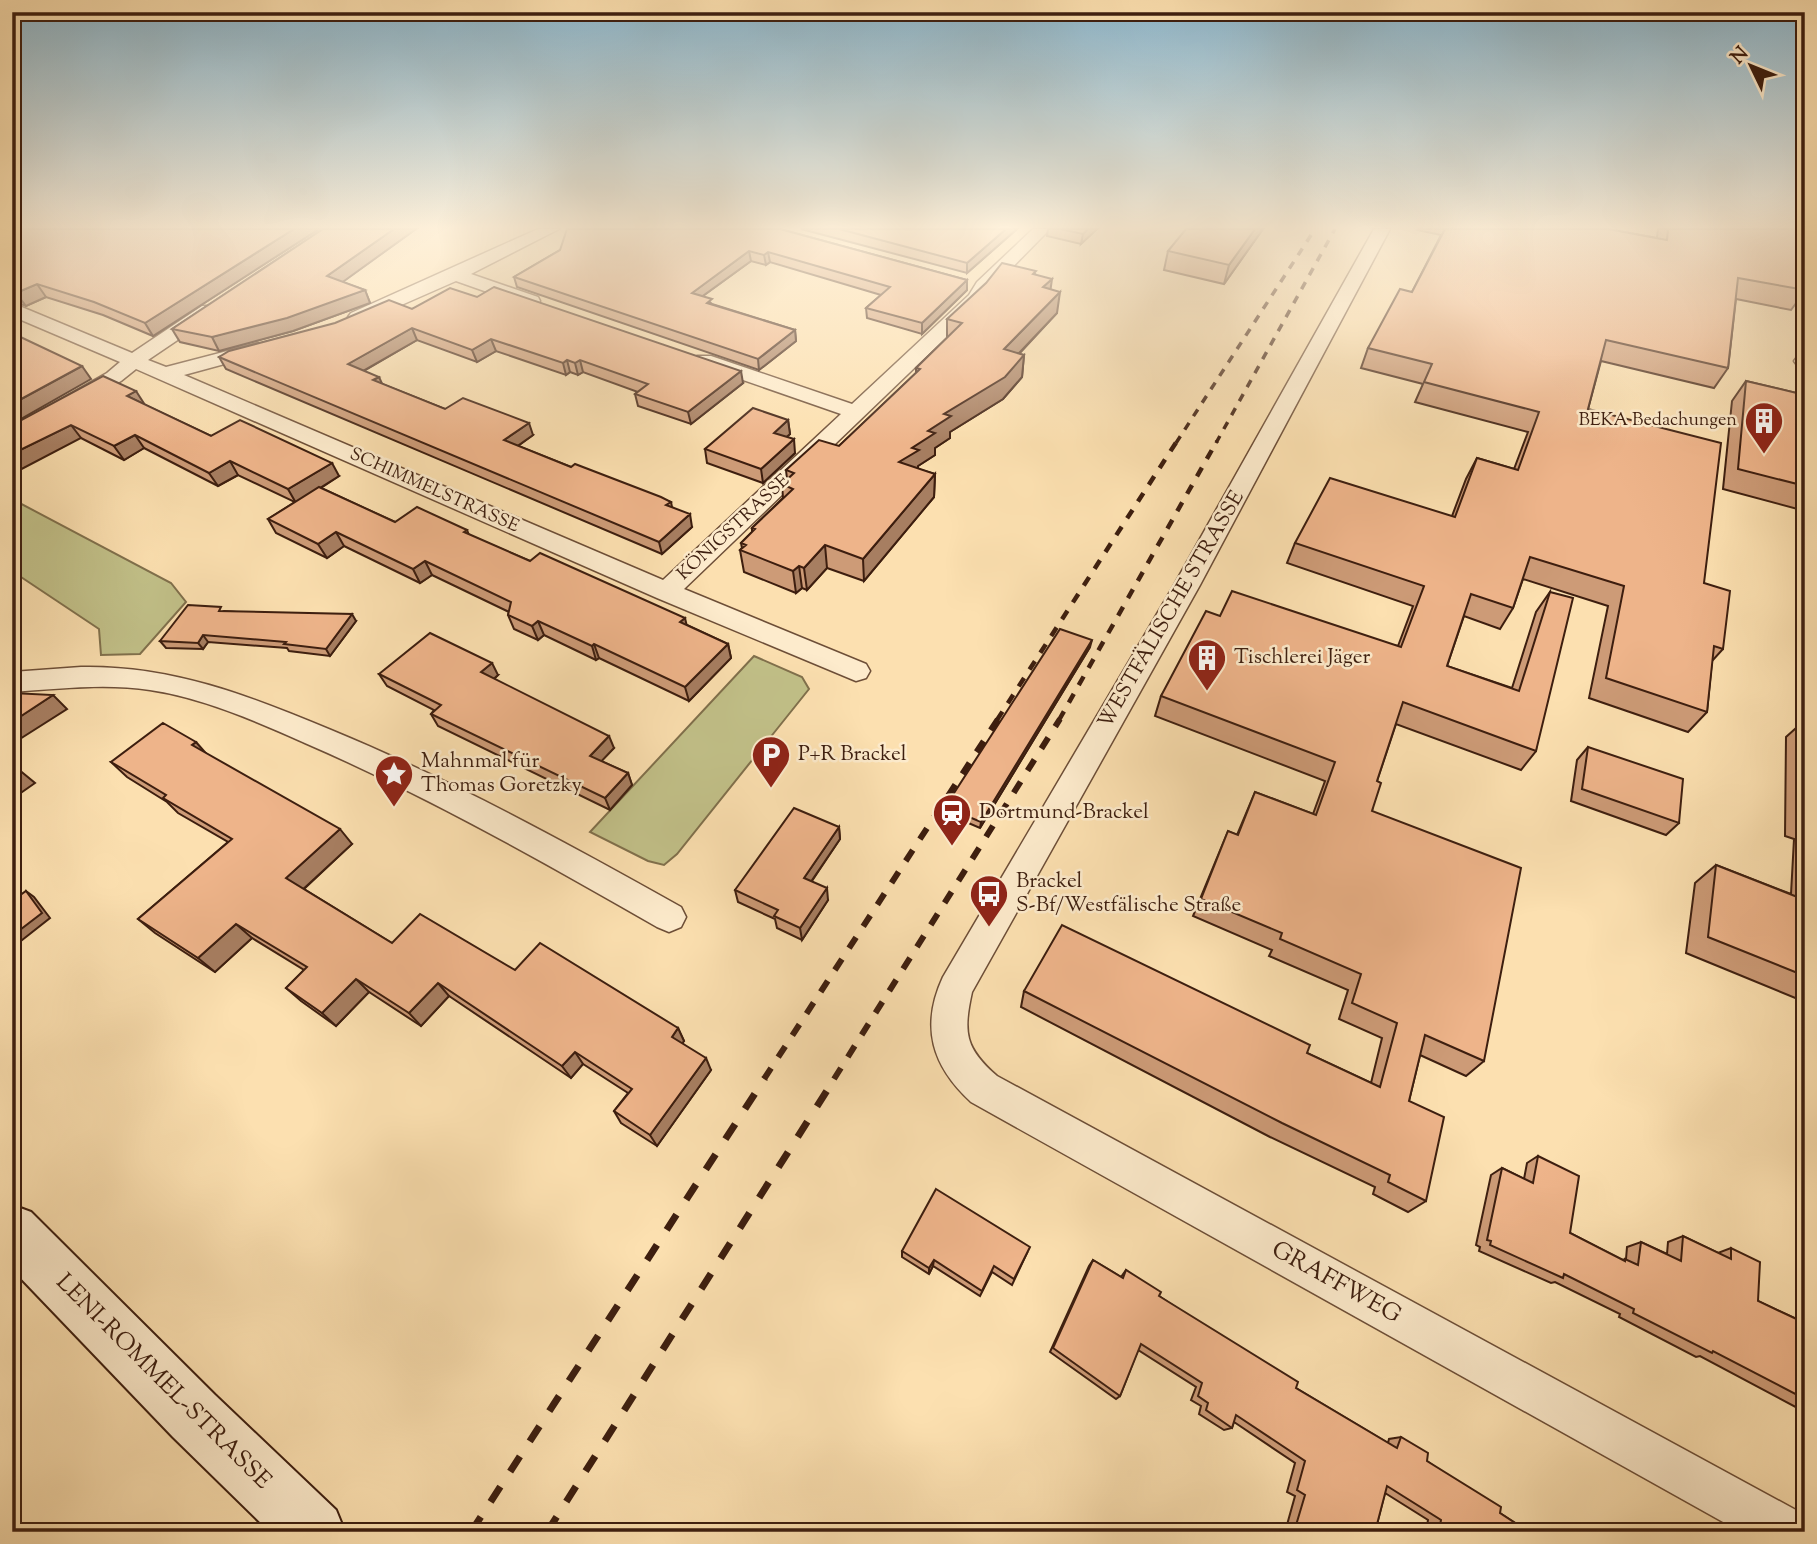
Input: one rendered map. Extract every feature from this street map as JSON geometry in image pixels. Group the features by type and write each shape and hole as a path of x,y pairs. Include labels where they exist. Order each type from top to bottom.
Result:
{"main road":[{"name":"LENI-ROMMEL-STRASSE","path":"12,1231 194,1416 314,1532"}],"street":[{"path":"12,436 103,384 134,360 223,301"},
{"path":"343,323 394,301"},
{"path":"531,301 545,306"},
{"name":"KÖNIGSTRASSE","path":"666,593 973,301"},
{"name":"WESTFÄLISCHE STRASSE","path":"955,988 1190,579 1342,301"},
{"name":"SCHIMMELSTRASSE","path":"12,309 167,373 666,593 856,671"},
{"path":"167,373 278,344"},
{"path":"688,355 856,412"},
{"path":"12,682 113,677 150,680 186,687 249,708 408,776 545,846 670,917"},
{"name":"GRAFFWEG","path":"955,988 947,1019 950,1048 963,1072 984,1089 1788,1532"}],"shaded area":[{"path":"12,499 171,583 186,602 140,654 101,655 99,629 12,571"},
{"path":"754,656 802,677 809,689 677,854 664,865 648,861 590,832"}],"building":[{"path":"91,301 180,301 145,323"},
{"path":"214,301 334,301 287,318 212,337 172,329"},
{"path":"387,301 412,309 426,301 535,301 741,371 688,412 635,394 648,384 580,360 575,363 567,360 563,363 491,339 472,350 412,328 348,364 379,377 373,380 445,409 463,398 529,423 504,440 571,467 575,464 661,497 671,502 666,505 690,514 659,542 219,357 229,351 335,323"},
{"path":"586,301 709,301 707,303 795,330 758,359"},
{"path":"874,301 945,301 922,323 866,308"},
{"path":"966,301 1051,301 1004,349 1024,355 1005,377 944,414 951,416 928,431 935,433 912,448 919,450 899,462 935,474 863,559 825,545 804,568 799,566 793,571 740,550 746,545 741,543 755,529 752,528 793,489 782,484 794,473 786,470 819,440 839,446 920,369 916,368 962,323 947,319"},
{"path":"1393,301 1735,301 1728,368 1606,340 1588,409 1721,443 1704,583 1730,591 1723,649 1714,646 1707,712 1606,678 1624,586 1530,557 1513,608 1471,594 1447,666 1519,691 1550,592 1573,598 1536,751 1403,702 1377,781 1381,783 1372,811 1521,868 1484,1061 1425,1035 1409,1101 1444,1117 1426,1201 1388,1182 1390,1175 1024,991 1062,925 1310,1045 1307,1053 1380,1087 1397,1023 1352,1003 1361,974 1280,939 1282,933 1201,899 1228,831 1238,835 1255,792 1316,815 1335,762 1161,696 1206,611 1220,616 1232,591 1401,647 1424,586 1295,543 1330,478 1455,517 1477,458 1518,470 1539,412 1424,382 1432,364 1368,348"},
{"path":"12,333 82,366 12,404"},
{"path":"103,376 136,391 127,396 211,436 240,420 332,463 288,489 230,461 209,473 135,435 114,446 71,425 12,454 12,425"},
{"path":"1746,381 1805,395 1805,486 1738,469"},
{"path":"753,408 788,420 774,433 794,439 761,469 705,449"},
{"path":"319,487 395,522 417,507 467,530 464,532 530,561 540,553 685,618 680,622 728,644 685,687 538,621 532,626 508,615 511,602 425,561 413,569 336,532 318,544 268,519"},
{"path":"188,605 221,607 219,611 352,614 326,649 284,644 286,642 203,635 198,643 160,641"},
{"path":"1060,629 1092,640 981,822 945,807"},
{"path":"430,633 492,663 481,672 609,736 590,756 628,773 605,798 431,714 441,705 379,674"},
{"path":"12,693 53,695 12,722"},
{"path":"163,723 196,742 192,745 340,829 286,878 392,943 420,914 515,970 540,943 678,1028 672,1037 706,1058 650,1135 614,1111 632,1089 575,1052 562,1066 438,983 409,1013 356,979 322,1013 286,988 307,967 236,924 198,958 138,919 232,839 163,798 166,795 111,762"},
{"path":"1588,747 1683,779 1679,823 1582,789"},
{"path":"794,808 839,827 804,878 827,888 800,928 774,916 778,910 735,890"},
{"path":"1716,865 1805,900 1805,976 1708,937"},
{"path":"26,891 42,913 12,936 12,901"},
{"path":"1538,1156 1579,1176 1570,1233 1625,1261 1638,1265 1641,1242 1681,1261 1683,1236 1731,1259 1731,1248 1760,1262 1758,1301 1805,1323 1805,1399 1633,1313 1634,1309 1564,1274 1563,1278 1490,1245 1491,1241 1487,1240 1502,1168 1533,1183"},
{"path":"936,1189 1030,1247 1014,1279 994,1266 982,1291 934,1260 929,1268 902,1251"},
{"path":"1093,1260 1123,1278 1126,1270 1161,1292 1159,1296 1298,1382 1296,1388 1397,1448 1401,1437 1428,1453 1427,1461 1501,1507 1500,1513 1529,1532 1439,1532 1441,1520 1387,1486 1375,1532 1294,1532 1305,1495 1297,1490 1305,1461 1236,1415 1232,1428 1206,1410 1208,1403 1198,1396 1202,1383 1141,1344 1120,1396 1053,1348"}],"railway":[{"path":"1176,443 1268,301"},
{"path":"1216,443 1295,301"},
{"path":"997,720 1177,441"},
{"path":"1059,720 1217,441"},
{"path":"764,1079 998,719"},
{"path":"834,1079 1060,719"},
{"path":"471,1532 765,1078"},
{"path":"547,1532 835,1078"}],"place":[{"name":"BEKA Bedachungen","path":"1764,455"},
{"name":"Tischlerei Jäger","path":"1207,692"},
{"name":"P+R Brackel","path":"771,789"},
{"name":"Mahnmal für Thomas Goretzky","path":"394,808"},
{"name":"Dortmund-Brackel","path":"952,847"},
{"name":"Brackel S-Bf/Westfälische Straße","path":"989,928"}]}
